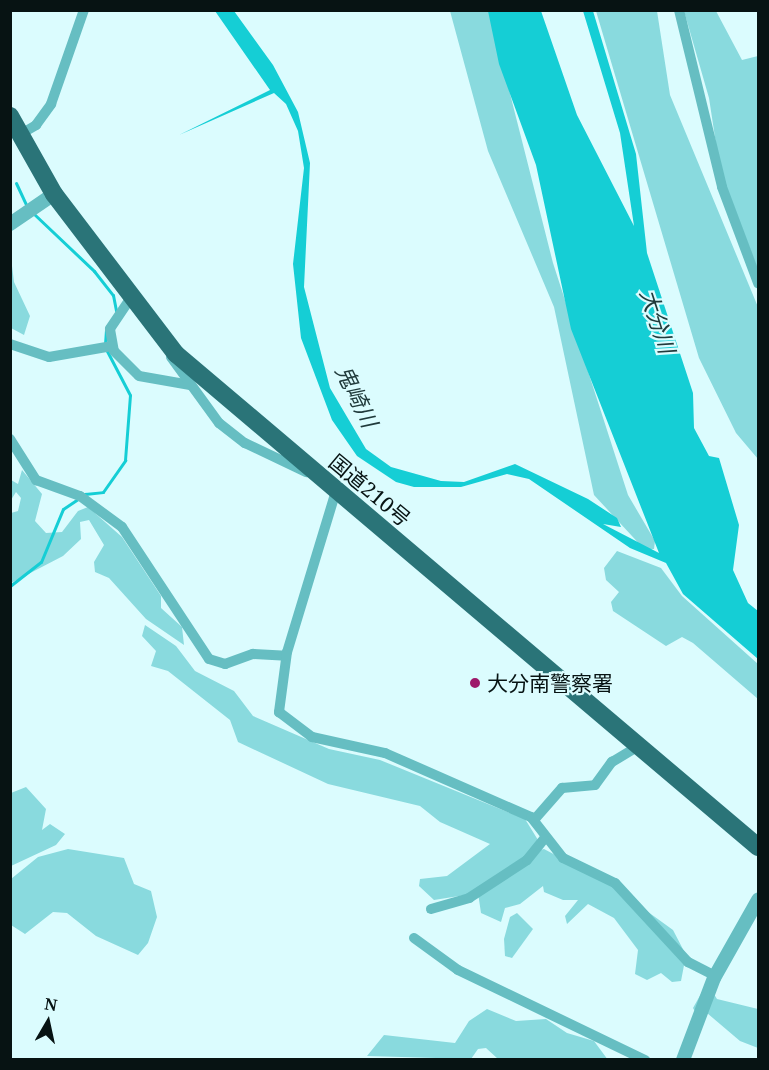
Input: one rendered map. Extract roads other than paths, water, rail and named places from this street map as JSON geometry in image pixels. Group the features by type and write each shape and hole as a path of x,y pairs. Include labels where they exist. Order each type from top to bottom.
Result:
{"highway":[{"name":"国道210号","path":"10,116 54,194 130,299 194,370 759,847"}],"street":[{"path":"19,135 36,125 51,104 84,10"},
{"path":"679,10 722,187 759,283"},
{"path":"10,224 54,194"},
{"path":"130,299 110,329 112,346 139,376 190,385"},
{"path":"144,317 213,418 238,439 330,485 286,656 278,710 304,732 335,744 386,753 534,820 544,839 568,862 615,883 688,962 715,976"},
{"path":"10,345 49,357 112,346"},
{"path":"10,439 36,480 88,500 122,527 208,659 225,664 253,654 286,656"},
{"path":"534,820 562,788 595,785 612,762 639,746"},
{"path":"431,909 469,898 515,869 544,839"},
{"path":"683,1059 715,976 759,900"},
{"path":"414,938 458,970 645,1059"}],"water":[{"name":"大分川","path":"215,11 234,11 273,65 298,112 310,163 304,287 330,388 366,449 391,467 441,481 464,482 515,464 588,499 617,518 621,527 603,524 659,553 571,329 536,165 499,64 488,11 541,11 577,115 634,226 620,133 583,11 593,11 636,154 647,253 693,393 694,428 709,456 719,458 739,525 733,570 748,603 758,611 758,659 683,594 666,563 630,548 529,479 507,474 461,487 414,487 396,482 357,456 332,420 301,338 293,264 304,168 298,131 286,104 274,93 179,135 270,90"}],"waterway":[{"path":"16,183 27,207"},
{"path":"34,214 94,271 113,295 116,311"},
{"path":"105,344 106,330"},
{"path":"10,586 41,562 63,509 85,494 103,492 125,460 130,395 107,351"}],"place":[{"name":"大分南警察署","path":"475,683"}],"water label":[{"name":"鬼崎川","path":"357,396"}]}
